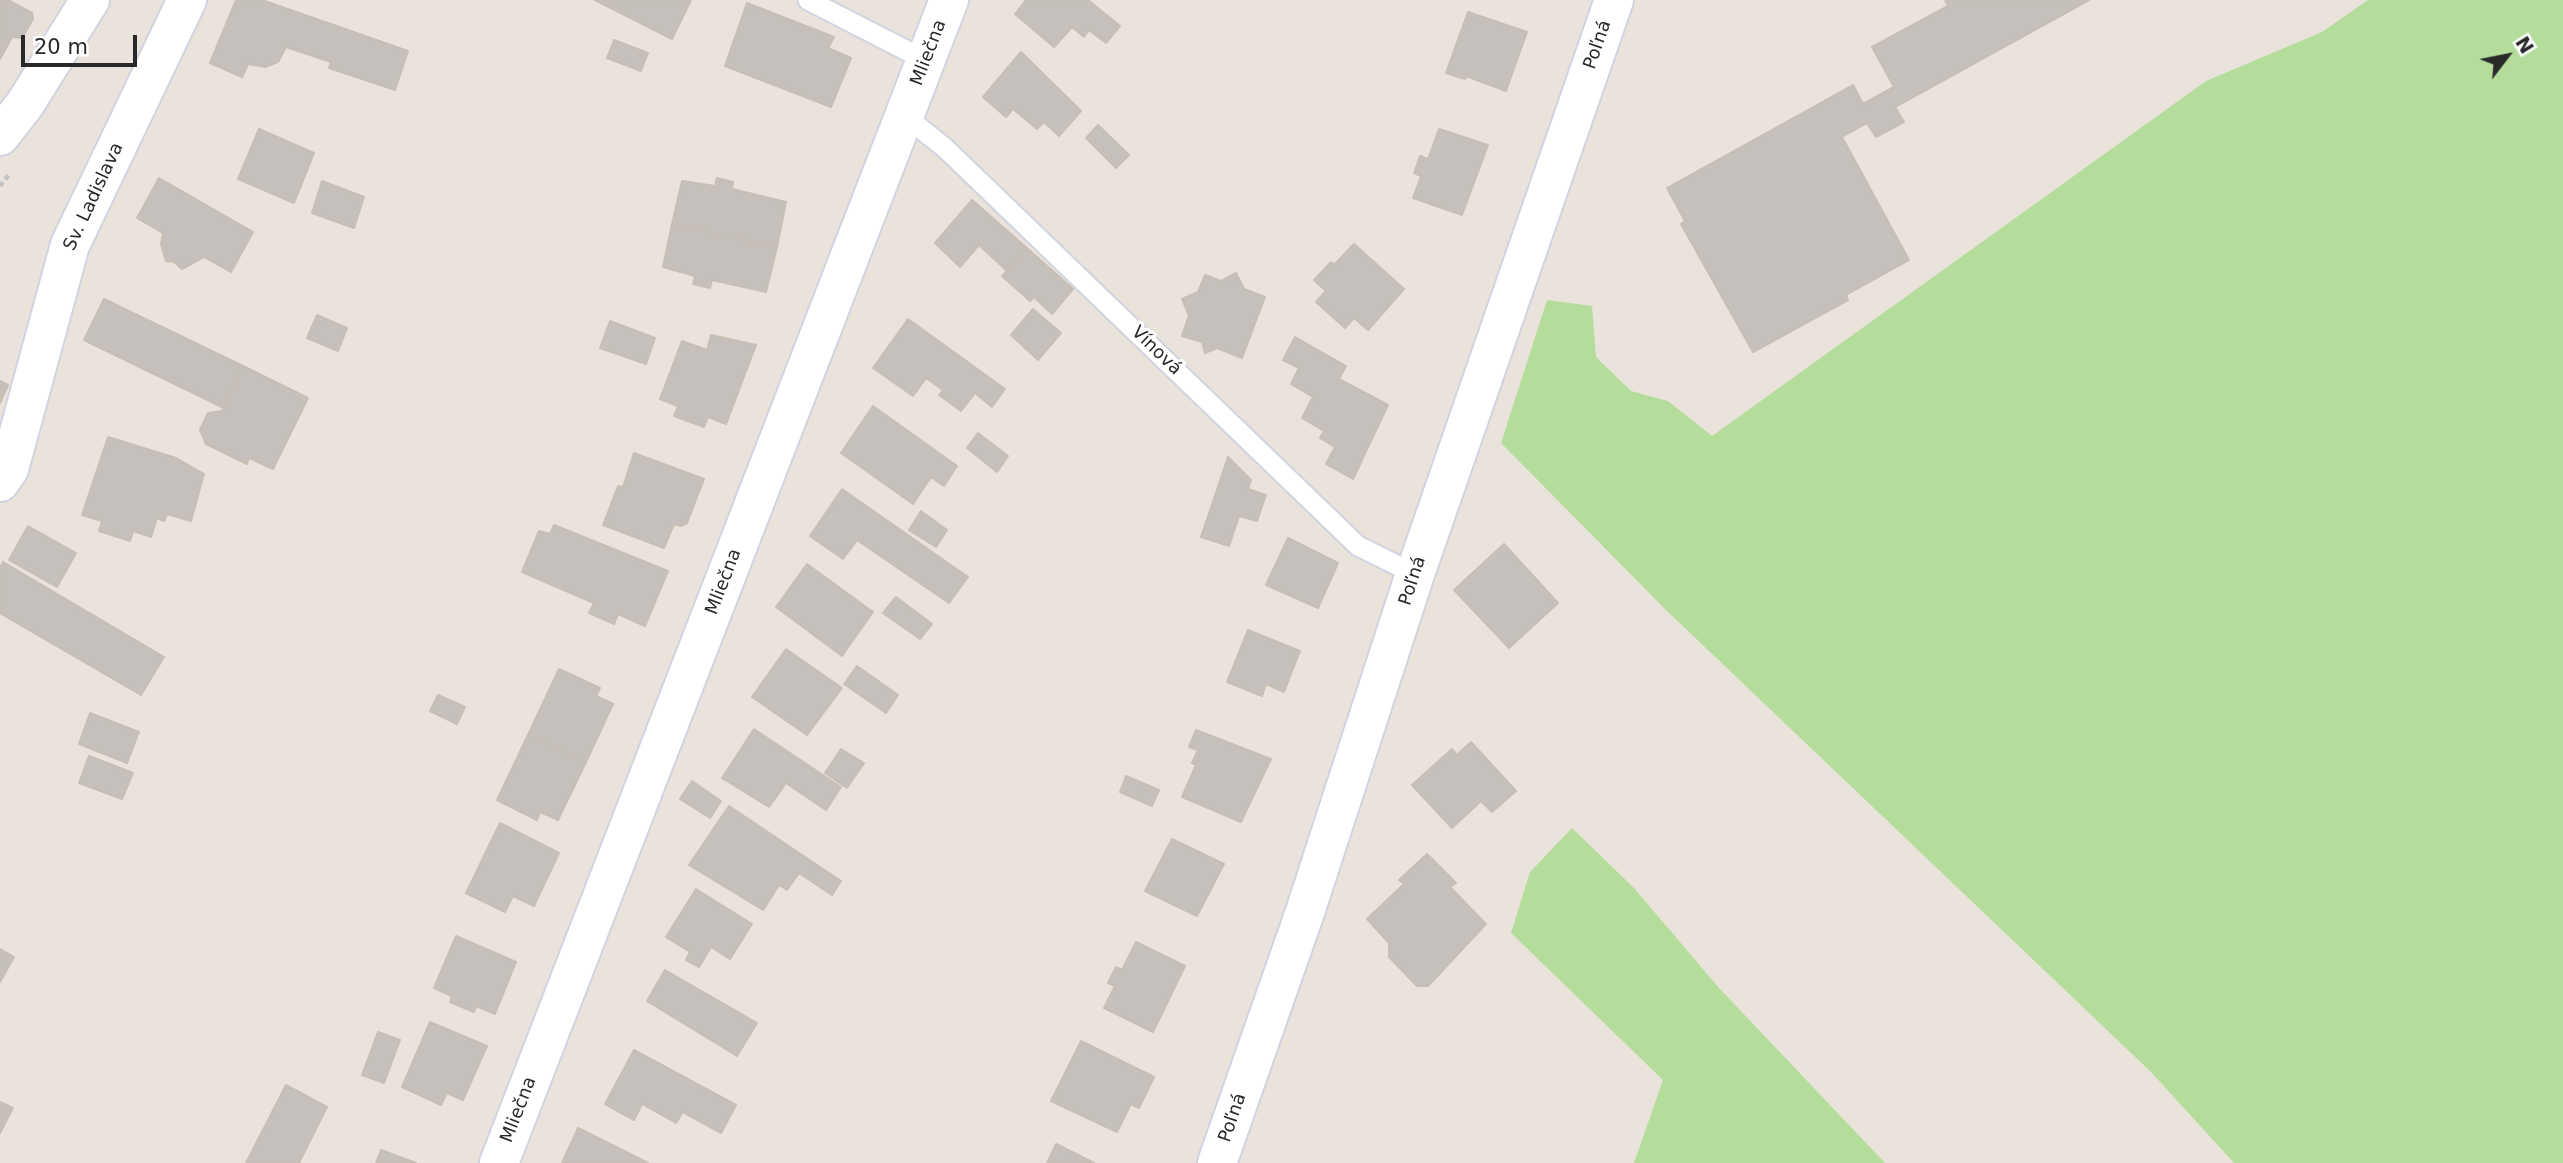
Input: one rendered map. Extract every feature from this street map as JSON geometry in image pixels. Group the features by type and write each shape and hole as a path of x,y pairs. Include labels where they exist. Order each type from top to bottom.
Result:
{"street":[{"path":"0,136 25,104 90,0"},
{"name":"Sv. Ladislava","path":"0,482 9,469 70,244 187,0"},
{"name":"Mliečna","path":"499,1163 949,0"},
{"name":"Poľná","path":"1217,1163 1305,912 1415,575 1614,0"}],"lane":[{"path":"808,0 925,61"},
{"name":"Vínová","path":"905,116 944,148 1357,546 1415,575"}],"green space":[{"path":"2368,0 2563,0 2563,1163 2234,1163 2151,1072 1667,611 1501,443 1547,300 1592,306 1596,357 1631,391 1668,401 1712,436 2206,81 2322,32"},
{"path":"1572,828 1634,888 1719,988 1885,1163 1634,1163 1663,1080 1511,933 1530,872"}],"building":[{"path":"0,0 8,0 32,13 33,19 22,38 12,37 0,59"},
{"path":"236,0 262,0 408,51 395,90 329,68 331,62 286,47 278,62 265,67 248,64 242,77 210,63"},
{"path":"595,0 691,0 672,39"},
{"path":"1026,0 1088,0 1120,26 1106,43 1089,30 1084,37 1072,27 1054,47 1015,14"},
{"path":"1945,0 2089,0 1895,107 1904,122 1876,137 1867,123 1842,137 1909,260 1846,295 1848,300 1753,352 1681,224 1685,221 1667,188 1853,85 1863,104 1894,87 1872,47 1948,6"},
{"path":"747,3 834,37 828,48 851,58 831,107 725,66"},
{"path":"1468,12 1527,32 1506,91 1466,76 1465,79 1446,73"},
{"path":"614,40 648,53 641,71 607,58"},
{"path":"1021,52 1081,111 1059,136 1044,122 1037,129 1013,109 1006,117 983,97"},
{"path":"1098,125 1129,155 1116,168 1086,138"},
{"path":"259,129 314,153 294,203 238,179"},
{"path":"1439,129 1488,145 1462,215 1413,198 1421,176 1414,173 1420,156 1428,159"},
{"path":"159,178 253,232 231,272 204,257 182,269 174,262 166,261 161,244 163,233 137,218"},
{"path":"717,178 733,182 732,189 786,202 777,247 672,224 682,181 715,186"},
{"path":"322,181 364,197 354,228 312,213"},
{"path":"972,200 1028,249 1007,271 979,245 960,267 935,243"},
{"path":"672,224 777,247 766,292 712,280 710,288 693,284 695,276 663,267"},
{"path":"1354,244 1404,289 1368,330 1354,318 1345,328 1316,302 1326,291 1314,280 1331,262 1334,265"},
{"path":"1028,249 1073,289 1052,314 1034,297 1030,301 1002,276"},
{"path":"1236,273 1244,289 1265,297 1242,358 1217,348 1205,353 1202,342 1182,336 1189,315 1182,299 1198,292 1205,275 1221,281"},
{"path":"104,299 243,366 224,408 84,340"},
{"path":"1033,309 1061,333 1038,360 1011,335"},
{"path":"317,315 347,328 338,351 307,338"},
{"path":"908,319 1005,389 992,407 975,393 961,411 939,395 943,390 926,378 913,396 873,368"},
{"path":"610,321 655,338 646,364 600,348"},
{"path":"711,335 756,345 726,424 708,417 704,427 674,416 678,406 660,399 682,341 707,350"},
{"path":"1295,337 1346,366 1339,379 1388,405 1353,479 1326,464 1335,447 1320,438 1324,431 1302,418 1313,397 1291,384 1299,368 1283,360"},
{"path":"243,366 308,398 273,469 249,458 247,464 206,444 200,430 208,413 222,411"},
{"path":"0,381 8,385 0,403"},
{"path":"873,406 957,466 944,486 931,477 913,504 841,453"},
{"path":"978,433 1008,456 997,472 967,448"},
{"path":"108,437 176,458 204,474 191,521 167,514 164,521 157,518 151,537 133,531 130,541 99,531 102,521 82,515"},
{"path":"634,453 704,479 687,523 681,526 674,524 664,548 603,525 618,486 623,487"},
{"path":"1228,457 1251,480 1248,489 1266,495 1257,521 1239,516 1229,546 1201,537"},
{"path":"842,489 968,577 949,603 857,540 843,559 810,536"},
{"path":"921,511 947,530 936,547 909,530"},
{"path":"554,525 668,571 645,626 618,614 614,624 589,613 594,603 522,572 539,531 550,534"},
{"path":"28,526 76,553 57,587 9,560"},
{"path":"1288,538 1338,563 1318,608 1266,585"},
{"path":"1504,544 1558,603 1509,648 1454,590"},
{"path":"3,562 164,657 141,695 0,613 0,568"},
{"path":"807,564 873,612 842,656 776,607"},
{"path":"896,597 932,624 920,639 883,613"},
{"path":"1248,630 1300,651 1284,692 1266,684 1262,696 1227,682"},
{"path":"786,649 842,688 807,735 752,697"},
{"path":"857,666 898,695 886,713 844,684"},
{"path":"559,669 600,688 596,696 613,704 586,762 528,735"},
{"path":"438,695 465,707 457,724 430,711"},
{"path":"90,713 139,732 127,763 79,744"},
{"path":"754,729 841,787 826,810 786,783 769,807 722,778"},
{"path":"1196,730 1271,759 1241,822 1182,797 1196,765 1192,763 1198,750 1189,747"},
{"path":"528,735 586,762 558,820 540,812 537,820 497,800"},
{"path":"1471,742 1516,791 1492,812 1481,801 1452,828 1412,785 1452,749 1457,755"},
{"path":"841,749 864,763 847,788 825,773"},
{"path":"89,756 133,773 122,799 79,783"},
{"path":"1126,776 1159,790 1152,806 1120,792"},
{"path":"692,781 721,801 710,818 680,799"},
{"path":"729,806 841,881 832,895 799,873 787,890 779,885 763,910 689,865"},
{"path":"500,823 559,853 534,906 513,896 505,912 466,893"},
{"path":"1172,839 1224,864 1197,916 1145,891"},
{"path":"1427,854 1456,883 1450,887 1486,924 1428,986 1417,986 1389,957 1389,943 1367,919 1404,884 1399,880"},
{"path":"696,889 752,924 730,959 711,947 699,967 686,960 690,952 666,937"},
{"path":"456,936 516,962 495,1014 476,1006 474,1012 450,1002 452,996 434,988"},
{"path":"1136,942 1185,966 1153,1032 1104,1008 1115,986 1108,983 1116,967 1122,970"},
{"path":"0,949 14,957 0,982"},
{"path":"665,970 757,1023 737,1056 647,1001"},
{"path":"430,1022 487,1046 463,1100 447,1093 441,1105 402,1087"},
{"path":"378,1032 400,1040 384,1083 362,1075"},
{"path":"1081,1041 1154,1077 1139,1108 1131,1104 1117,1132 1051,1101"},
{"path":"634,1050 736,1105 721,1133 683,1112 676,1123 642,1104 634,1120 605,1104"},
{"path":"286,1085 327,1107 299,1163 246,1163"},
{"path":"0,1102 13,1108 0,1133"},
{"path":"578,1128 648,1163 562,1163"},
{"path":"1056,1144 1094,1163 1047,1163"},
{"path":"381,1150 416,1163 376,1163"}]}
